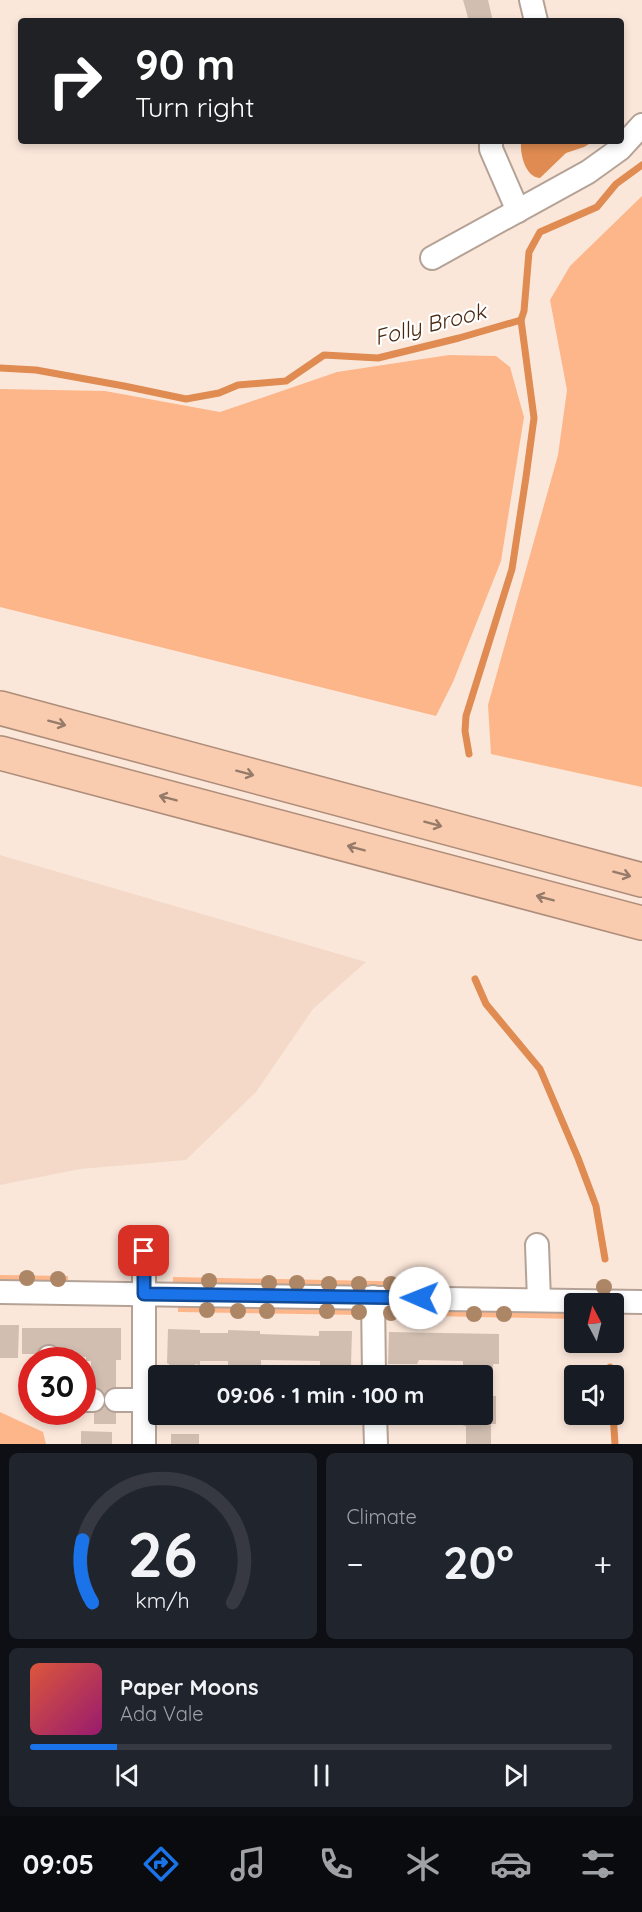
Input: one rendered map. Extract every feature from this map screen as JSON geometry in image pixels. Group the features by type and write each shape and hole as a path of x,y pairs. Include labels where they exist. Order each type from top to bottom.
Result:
{"highway":[{"path":"0,708 642,880"},
{"path":"0,753 642,923"}],"street":[{"path":"531,0 535,18"},
{"path":"432,258 588,172 620,149 642,125"},
{"path":"491,144 491,149 518,211"},
{"path":"537,1245 538,1300"},
{"path":"144,1251 149,1365"},
{"path":"0,1292 642,1302"},
{"path":"373,1298 374,1365"},
{"path":"116,1400 148,1400"},
{"path":"144,1444 148,1419"},
{"path":"375,1425 376,1444"}],"shaded area":[{"path":"521,144 589,144 566,153 540,178 535,177 527,169 521,152"},
{"path":"642,196 642,787 491,754 488,705 558,455 567,390 550,300 570,266"},
{"path":"449,355 496,356 510,367 524,417 501,561 453,682 436,716 0,607 0,389 105,391 220,412 337,372"},
{"path":"0,855 366,962 313,1009 256,1092 186,1160 80,1169 0,1185"},
{"path":"0,1275 68,1276 68,1281 0,1281"},
{"path":"173,1277 426,1282 425,1288 173,1283"},
{"path":"178,1307 424,1311 424,1316 178,1312"},
{"path":"432,1310 564,1313 564,1319 432,1316"},
{"path":"0,1412 18,1420 18,1425 28,1425 43,1432 46,1444 0,1444"}],"building":[{"path":"463,0 488,0 492,18 468,18"},
{"path":"0,1325 19,1325 18,1358 0,1358"},
{"path":"22,1328 121,1328 121,1360 116,1360 116,1424 96,1424 96,1347 22,1347"},
{"path":"168,1329 200,1330 200,1333 228,1333 228,1330 260,1331 260,1334 319,1336 319,1331 352,1331 351,1365 320,1365 320,1361 261,1360 261,1365 228,1365 228,1361 200,1361 200,1365 169,1365 167,1363"},
{"path":"389,1332 499,1334 499,1364 463,1365 463,1361 419,1360 417,1364 388,1364"},
{"path":"493,1396 496,1396 496,1424 493,1424"},
{"path":"462,1425 491,1425 491,1444 466,1444 466,1426"},
{"path":"81,1431 112,1432 112,1444 81,1444"},
{"path":"171,1434 199,1434 199,1444 171,1444"}],"waterway":[{"name":"Folly Brook","path":"0,368 36,370 186,399 219,393 238,385 286,381 324,355 378,358 521,320 524,311 529,252 540,232 597,207 616,184 642,165"},
{"path":"469,754 465,731 466,716 512,569 534,418 521,320"},
{"path":"475,979 486,1004 540,1069 596,1206 605,1259"},
{"path":"614,1425 615,1444"}],"route":[{"path":"144,1251 144,1294 420,1298"}]}
